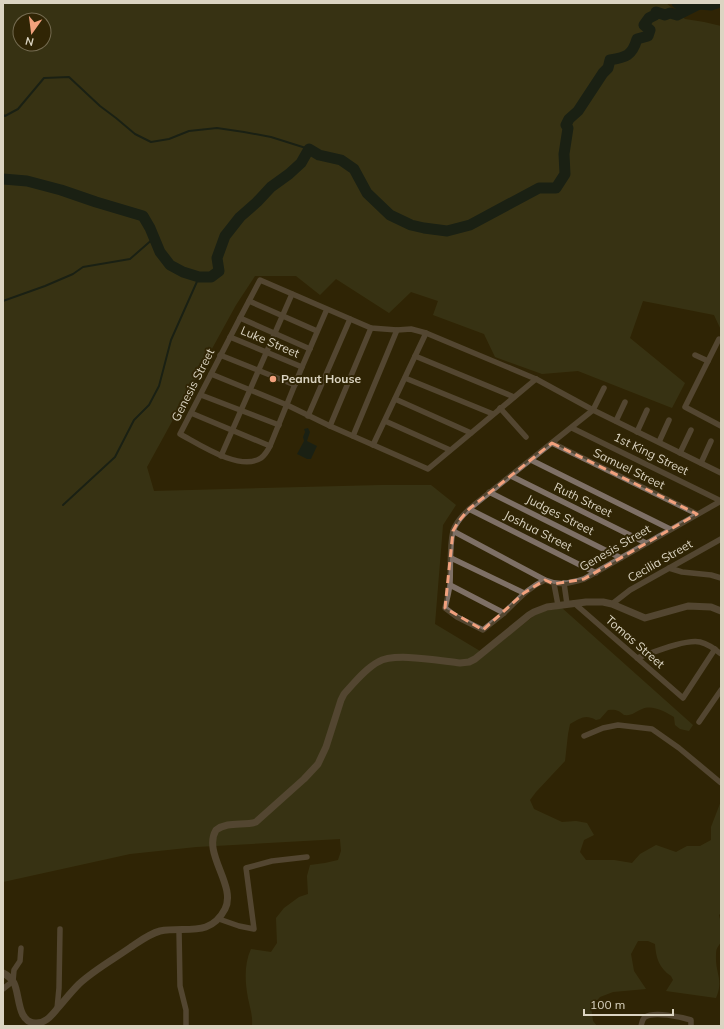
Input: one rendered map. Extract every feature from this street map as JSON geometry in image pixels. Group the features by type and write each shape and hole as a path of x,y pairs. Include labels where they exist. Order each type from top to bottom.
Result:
{"street":[{"name":"Genesis Street","path":"327,309 265,455 253,461 245,462 221,456 180,434 260,280 371,328 397,330 411,328 536,378 593,410 721,473"},
{"path":"221,456 292,294"},
{"path":"249,301 317,331"},
{"path":"240,318 310,349"},
{"path":"308,416 350,319"},
{"path":"330,426 371,328"},
{"path":"352,436 397,330"},
{"path":"373,445 426,333"},
{"name":"Luke Street","path":"230,337 302,367"},
{"path":"720,342 708,360 685,407 721,426"},
{"path":"220,355 295,385"},
{"path":"695,355 708,360"},
{"path":"415,356 514,397"},
{"path":"211,374 287,405 352,436 428,469 536,378"},
{"path":"405,378 493,414"},
{"path":"545,580 534,585 524,593 504,613 483,630 457,617 446,608 450,585 454,531 458,522 469,509 593,410 604,388"},
{"path":"201,395 279,425"},
{"path":"395,399 471,433"},
{"path":"616,421 624,402"},
{"path":"500,408 526,437"},
{"path":"637,432 647,410"},
{"path":"191,413 270,446"},
{"path":"659,442 669,420"},
{"path":"385,421 450,450"},
{"name":"1st King Street","path":"572,428 721,501"},
{"path":"680,453 691,430"},
{"path":"701,463 711,441"},
{"name":"Samuel Street","path":"552,443 697,514"},
{"path":"531,460 670,529"},
{"name":"Ruth Street","path":"511,476 646,543"},
{"name":"Judges Street","path":"490,492 621,558"},
{"name":"Genesis Street","path":"454,531 545,580 554,584 564,583 584,579 721,501"},
{"name":"Joshua Street","path":"469,509 596,572"},
{"name":"Cecilia Street","path":"612,604 630,590 721,539"},
{"path":"451,558 524,593"},
{"path":"670,568 682,572 720,576"},
{"path":"564,583 571,603"},
{"path":"554,584 558,605"},
{"path":"450,585 504,613"},
{"path":"21,948 20,961 14,970 13,981 20,1009 28,1021 35,1023 44,1022 57,1010 79,984 138,942 154,933 162,931 199,930 219,919 226,907 227,901 225,886 214,847 213,840 216,830 224,826 250,824 256,822 304,779 318,764 326,747 340,700 344,694 378,661 398,657 460,663 469,662 487,650 534,612 571,603 595,602 612,604 645,618 688,606 711,608 721,611"},
{"name":"Tomas Street","path":"571,603 682,698 715,649"},
{"path":"637,658 685,643 693,642 705,644 721,654"},
{"path":"699,722 721,690"},
{"path":"584,736 603,728 618,725 652,729 679,748 721,783"},
{"path":"219,919 239,926 254,928 246,868 272,861 307,857"},
{"path":"57,1010 60,974 60,929"},
{"path":"179,930 180,986 186,1010 186,1026"},
{"path":"3,972 13,981"},
{"path":"3,989 13,981"},
{"path":"641,1026 646,1017 655,1015 678,1016 691,1020 691,1026"}],"highlighted area":[{"path":"552,443 697,514 584,579 554,584 545,580 524,593 483,630 445,608 453,531 458,522 469,509"}],"green space":[{"path":"3,3 666,3 685,19 721,26 721,330 714,315 643,301 630,338 685,383 672,408 578,371 542,374 495,357 484,334 433,315 438,301 411,292 389,313 336,279 320,295 296,276 255,276 236,305 147,467 154,491 431,485 456,505 443,525 435,624 480,651 483,656 539,612 562,608 693,725 689,731 680,729 675,725 674,717 659,709 650,707 629,715 624,715 615,710 608,710 600,719 596,720 586,717 580,719 570,724 565,761 530,800 534,809 562,822 576,821 587,823 594,835 584,840 580,852 586,860 614,860 632,863 640,854 656,845 676,852 687,846 700,846 711,840 711,827 721,801 721,913 719,915 722,935 716,952 719,986 716,998 666,991 673,980 659,962 655,944 648,941 638,941 631,954 634,971 646,989 613,992 600,997 591,1007 593,1021 597,1026 252,1026 252,1015 246,979 247,961 251,949 271,952 277,943 276,918 284,908 299,897 308,894 307,876 310,865 338,860 341,851 340,839 196,847 130,854 3,882"}],"water":[{"path":"308,428 310,432 307,441 317,446 311,459 307,459 297,454 304,441 304,429"}],"waterway":[{"path":"677,3 684,11"},
{"path":"3,179 27,181 61,190 143,216 150,228 160,252 170,265 183,272 199,277 211,277 219,271 217,258 225,236 240,217 271,187 301,163 309,149 319,155 341,160 354,169 367,193 390,215 411,225 447,231 470,225 539,188 556,188 565,174 564,154 568,128 566,125 569,119 578,111 603,73 608,68 610,60 628,55 633,49 637,39 648,36 650,30 644,25 649,18 655,15 656,12 665,15 670,13 677,15 699,4 711,5 717,3"},
{"path":"3,115 5,116 18,109 44,78 69,77 100,106 135,134 151,142 169,139 189,131 217,128 271,137 309,149"},
{"path":"3,301 45,286 73,274 83,267 130,259 154,238"},
{"path":"63,505 115,457 134,420 149,405 159,386 171,340 199,277"}],"place":[{"name":"Peanut House","path":"273,379"}]}
